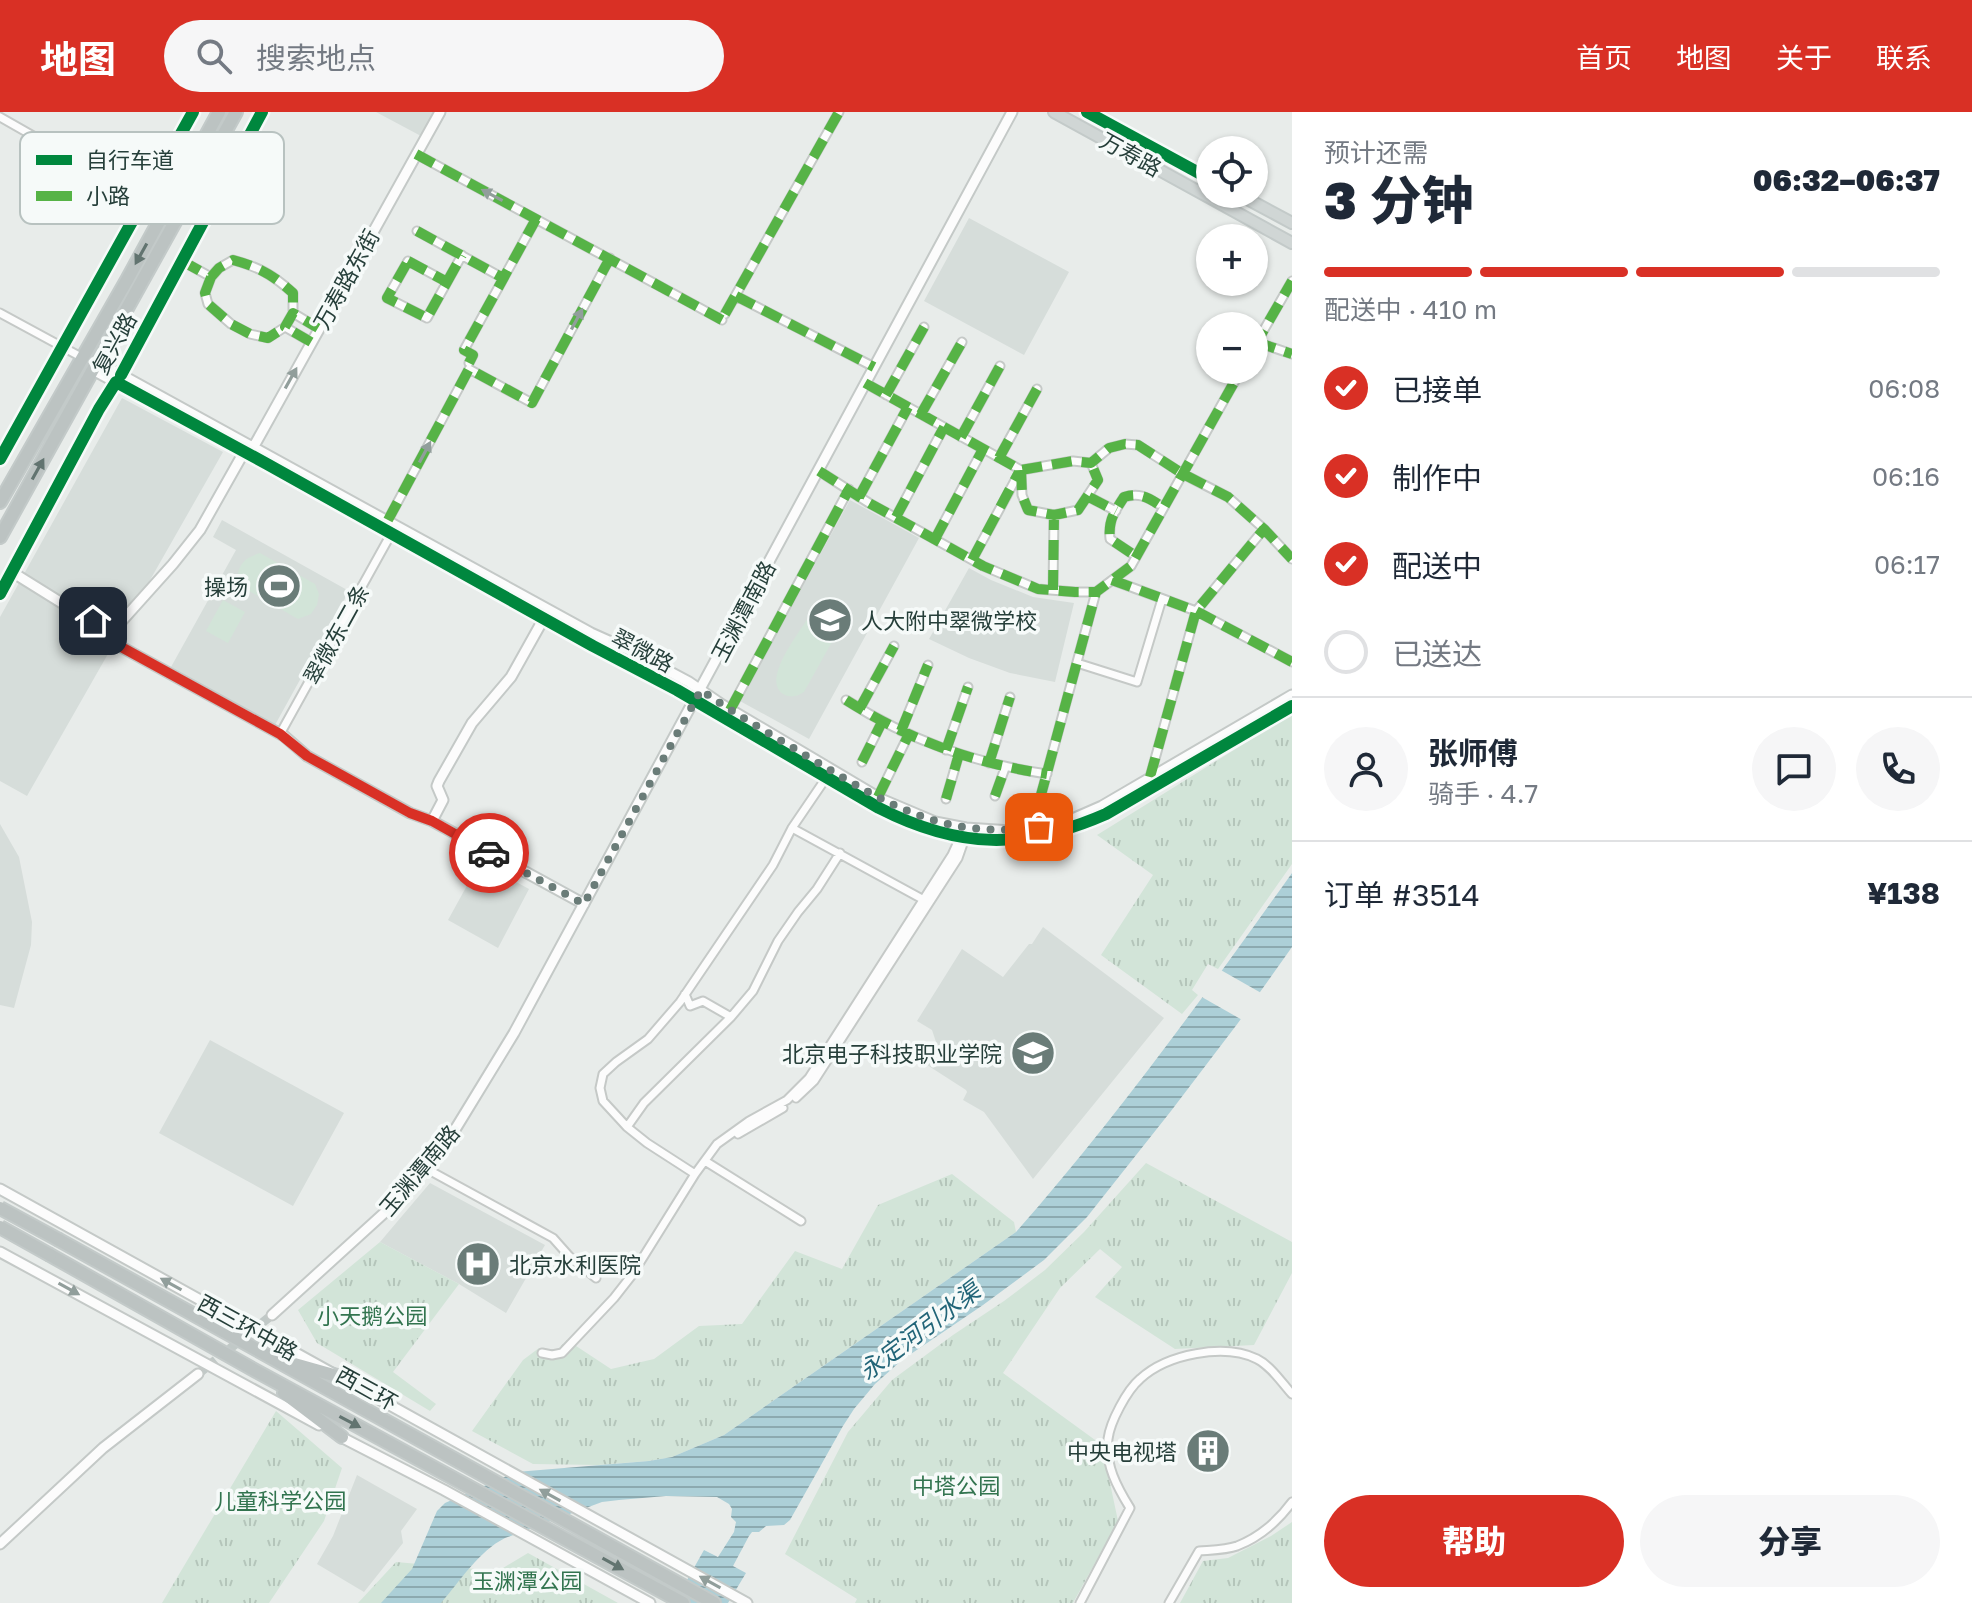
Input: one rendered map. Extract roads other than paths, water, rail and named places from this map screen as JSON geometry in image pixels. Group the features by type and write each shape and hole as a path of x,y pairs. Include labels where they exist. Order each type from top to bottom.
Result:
{"highway":[{"name":"复兴路","path":"208,132 219,112"},
{"name":"复兴路","path":"225,132 236,112"},
{"name":"复兴路","path":"0,502 157,224"},
{"name":"复兴路","path":"0,537 174,224"},
{"name":"西三环","path":"0,1208 714,1603"},
{"name":"西三环","path":"0,1227 256,1371 678,1600"},
{"path":"269,1356 337,1376"},
{"path":"256,1371 342,1437"}],"main road":[{"name":"万寿路","path":"1054,112 1292,243"},
{"name":"万寿路","path":"1087,112 1196,171"},
{"path":"1264,208 1292,223"}],"street":[{"name":"复兴路","path":"182,132 193,112"},
{"name":"复兴路","path":"251,132 262,112"},
{"name":"万寿路东街","path":"112,632 200,530 311,342 440,112"},
{"path":"416,154 724,317 839,112"},
{"name":"玉渊潭南路","path":"272,1315 393,1205 456,1128 514,1033 1012,112"},
{"path":"0,117 26,132"},
{"path":"469,363 473,355 464,350 536,219"},
{"name":"复兴路","path":"0,459 131,224"},
{"name":"复兴路","path":"0,594 202,224"},
{"path":"417,231 503,278"},
{"path":"447,282 408,261 387,298 427,318 447,282 462,255"},
{"path":"388,520 469,369 532,403 610,258"},
{"path":"233,260 252,265 275,276 293,293 293,313 285,327 268,338 250,334 231,324 208,304 205,293 211,277 233,260"},
{"path":"182,261 211,277"},
{"path":"1268,322 1292,281"},
{"path":"736,296 874,367"},
{"path":"0,313 83,358"},
{"path":"293,313 318,328"},
{"path":"285,327 311,342"},
{"path":"886,395 924,327"},
{"path":"921,414 962,342"},
{"path":"1268,348 1292,354"},
{"name":"翠微路","path":"96,366 388,520 591,633 689,682 730,710 878,797 980,840 1011,840 1075,828 1106,814 1292,706"},
{"path":"961,437 1000,366"},
{"path":"865,383 1021,470 1073,461 1091,463 1109,448 1138,445 1183,474 1228,497 1292,559"},
{"path":"1032,828 1096,592 1131,566 1233,384"},
{"path":"999,458 1037,389"},
{"path":"859,497 908,407"},
{"path":"896,517 944,427"},
{"name":"翠微路","path":"249,449 391,534 695,700 904,821 964,834 1011,831 1070,820 1102,806 1292,695"},
{"path":"935,539 983,449"},
{"path":"1021,470 1022,495 1028,510 1054,515 1078,510 1089,497 1098,480 1091,463"},
{"path":"972,560 1021,470"},
{"path":"819,471 859,497 983,566 1038,589 1096,592"},
{"path":"730,710 849,489"},
{"path":"1131,553 1110,539 1109,526 1116,511 1124,497 1135,494 1158,504"},
{"path":"1089,497 1116,511"},
{"path":"1053,590 1054,515"},
{"path":"1150,777 1196,611 1264,529"},
{"name":"翠微东二条","path":"280,734 391,534"},
{"path":"12,572 73,610"},
{"path":"1112,580 1196,611 1292,662"},
{"path":"1077,663 1137,682 1162,599"},
{"path":"432,821 443,800 437,786 439,781 472,723 511,677 544,618"},
{"path":"93,621 112,632 114,643 280,734 307,756 584,904"},
{"path":"860,708 894,646"},
{"path":"878,797 928,665"},
{"path":"946,750 968,687"},
{"path":"989,763 1010,697"},
{"path":"846,700 882,722 946,750 1005,768 1047,774"},
{"path":"862,762 882,722"},
{"path":"946,799 959,754"},
{"path":"995,796 1005,768"},
{"path":"695,1174 647,1143 603,1101 600,1088 603,1074 648,1039 685,994 773,865 792,828 826,778"},
{"path":"792,828 926,902"},
{"path":"542,1353 562,1353 614,1298 717,1144 787,1100 809,1078 926,902 964,834"},
{"path":"627,1127 644,1103 753,991 778,941 840,853"},
{"path":"685,994 690,1006 703,1001 731,1017"},
{"path":"705,1161 801,1221"},
{"path":"425,1168 553,1238 596,1278"},
{"name":"西三环中路","path":"0,1189 747,1603"},
{"path":"0,1252 650,1603"},
{"path":"1080,1603 1130,1508 1116,1485 1109,1463 1108,1437 1119,1409 1139,1379 1167,1362 1189,1354 1224,1351 1258,1359 1292,1394"},
{"path":"0,1544 103,1448 198,1374"},
{"path":"1169,1603 1199,1551 1235,1547 1256,1536 1279,1520 1292,1502"}],"water":[{"name":"永定河引水渠","path":"1292,873 1292,947 1171,1111 1087,1217 1044,1260 902,1360 875,1384 843,1426 790,1520 784,1525 766,1526 749,1536 733,1566 746,1573 728,1603 674,1603 704,1550 718,1557 734,1532 736,1522 731,1517 732,1509 717,1497 666,1496 602,1502 505,1538 478,1558 441,1603 381,1603 412,1569 437,1511 445,1503 516,1472 672,1457 724,1435 1016,1232 1124,1101"}],"tunnel":[{"path":"73,610 93,621"},
{"path":"198,1374 272,1315"}],"place":[{"name":"操场","path":"279,586"},
{"name":"人大附中翠微学校","path":"830,620"},
{"name":"北京电子科技职业学院","path":"1033,1053"},
{"name":"北京水利医院","path":"478,1264"},
{"name":"中央电视塔","path":"1208,1451"}],"park label":[{"name":"小天鹅公园","path":"372,1315"},
{"name":"中塔公园","path":"956,1485"},
{"name":"儿童科学公园","path":"280,1500"},
{"name":"玉渊潭公园","path":"527,1580"}]}
